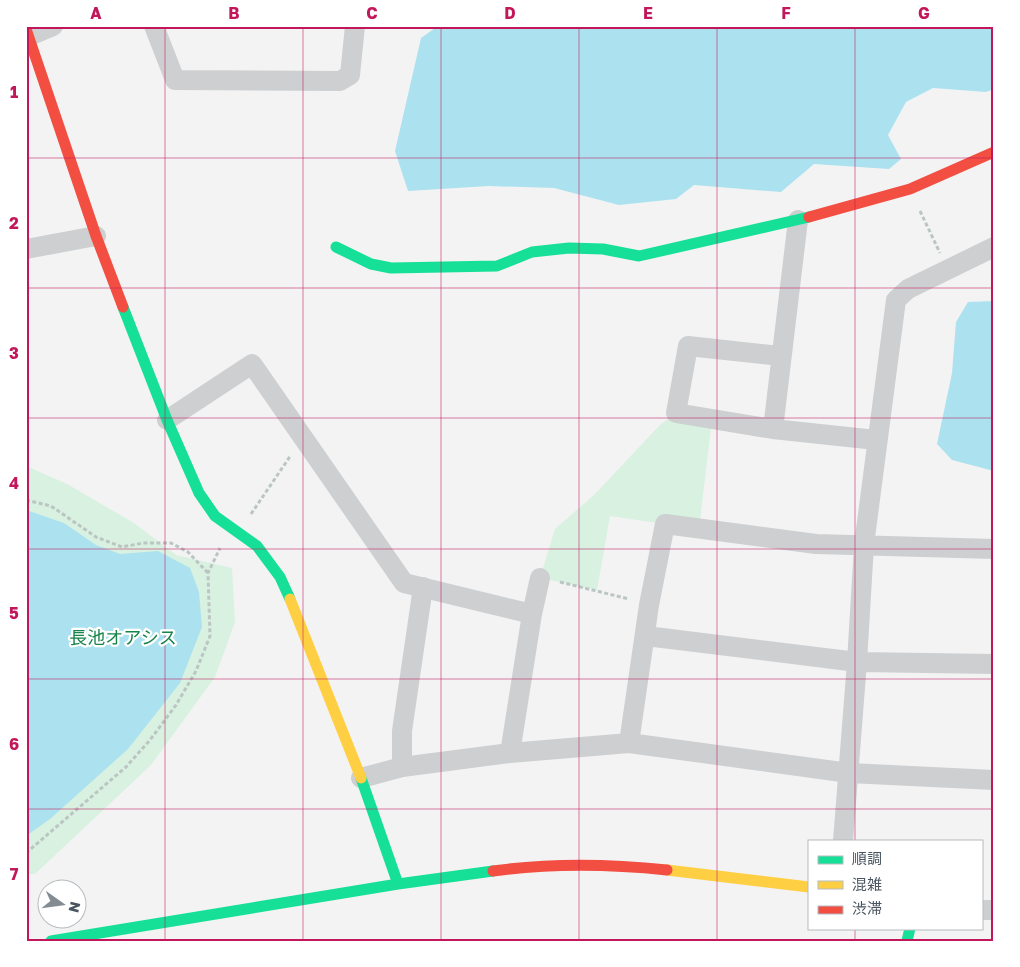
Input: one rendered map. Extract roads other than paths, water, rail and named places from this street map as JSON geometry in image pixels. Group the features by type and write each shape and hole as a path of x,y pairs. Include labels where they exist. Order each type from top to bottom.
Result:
{"street":[{"path":"53,26 27,32 96,236 167,420 199,493 215,516 257,546 280,577 296,611 361,778 398,884"},
{"path":"154,26 175,80 340,81 350,75 355,26"},
{"path":"336,247 371,264 391,268 498,266 532,252 570,248 603,249 639,256 798,220 910,189 993,154"},
{"path":"773,429 780,356 798,220"},
{"path":"26,248 96,236"},
{"path":"842,840 858,662 864,546 876,440 896,300 908,289 994,247"},
{"path":"780,356 688,346 676,413 773,429 876,440"},
{"path":"167,420 252,364 404,583 532,614"},
{"path":"629,743 650,605 665,524 816,544 994,549"},
{"path":"510,753 532,614 540,578"},
{"path":"402,767 402,731 423,588"},
{"path":"646,636 858,662 994,664"},
{"path":"361,778 402,767 510,753 629,743 849,773 994,780"},
{"path":"52,941 220,915 398,884 537,866 571,864 647,868 808,886"}],"water":[{"path":"438,26 994,26 994,89 986,92 933,88 906,102 888,135 901,159 889,169 814,164 781,192 694,185 676,199 619,205 554,188 489,186 408,191 395,151 421,38"},
{"path":"994,301 994,471 952,460 937,444 952,373 956,322 968,302"},
{"name":"長池オアシス","path":"26,510 64,523 96,545 120,554 158,551 190,568 199,592 202,627 180,683 128,749 50,819 26,836"}]}
